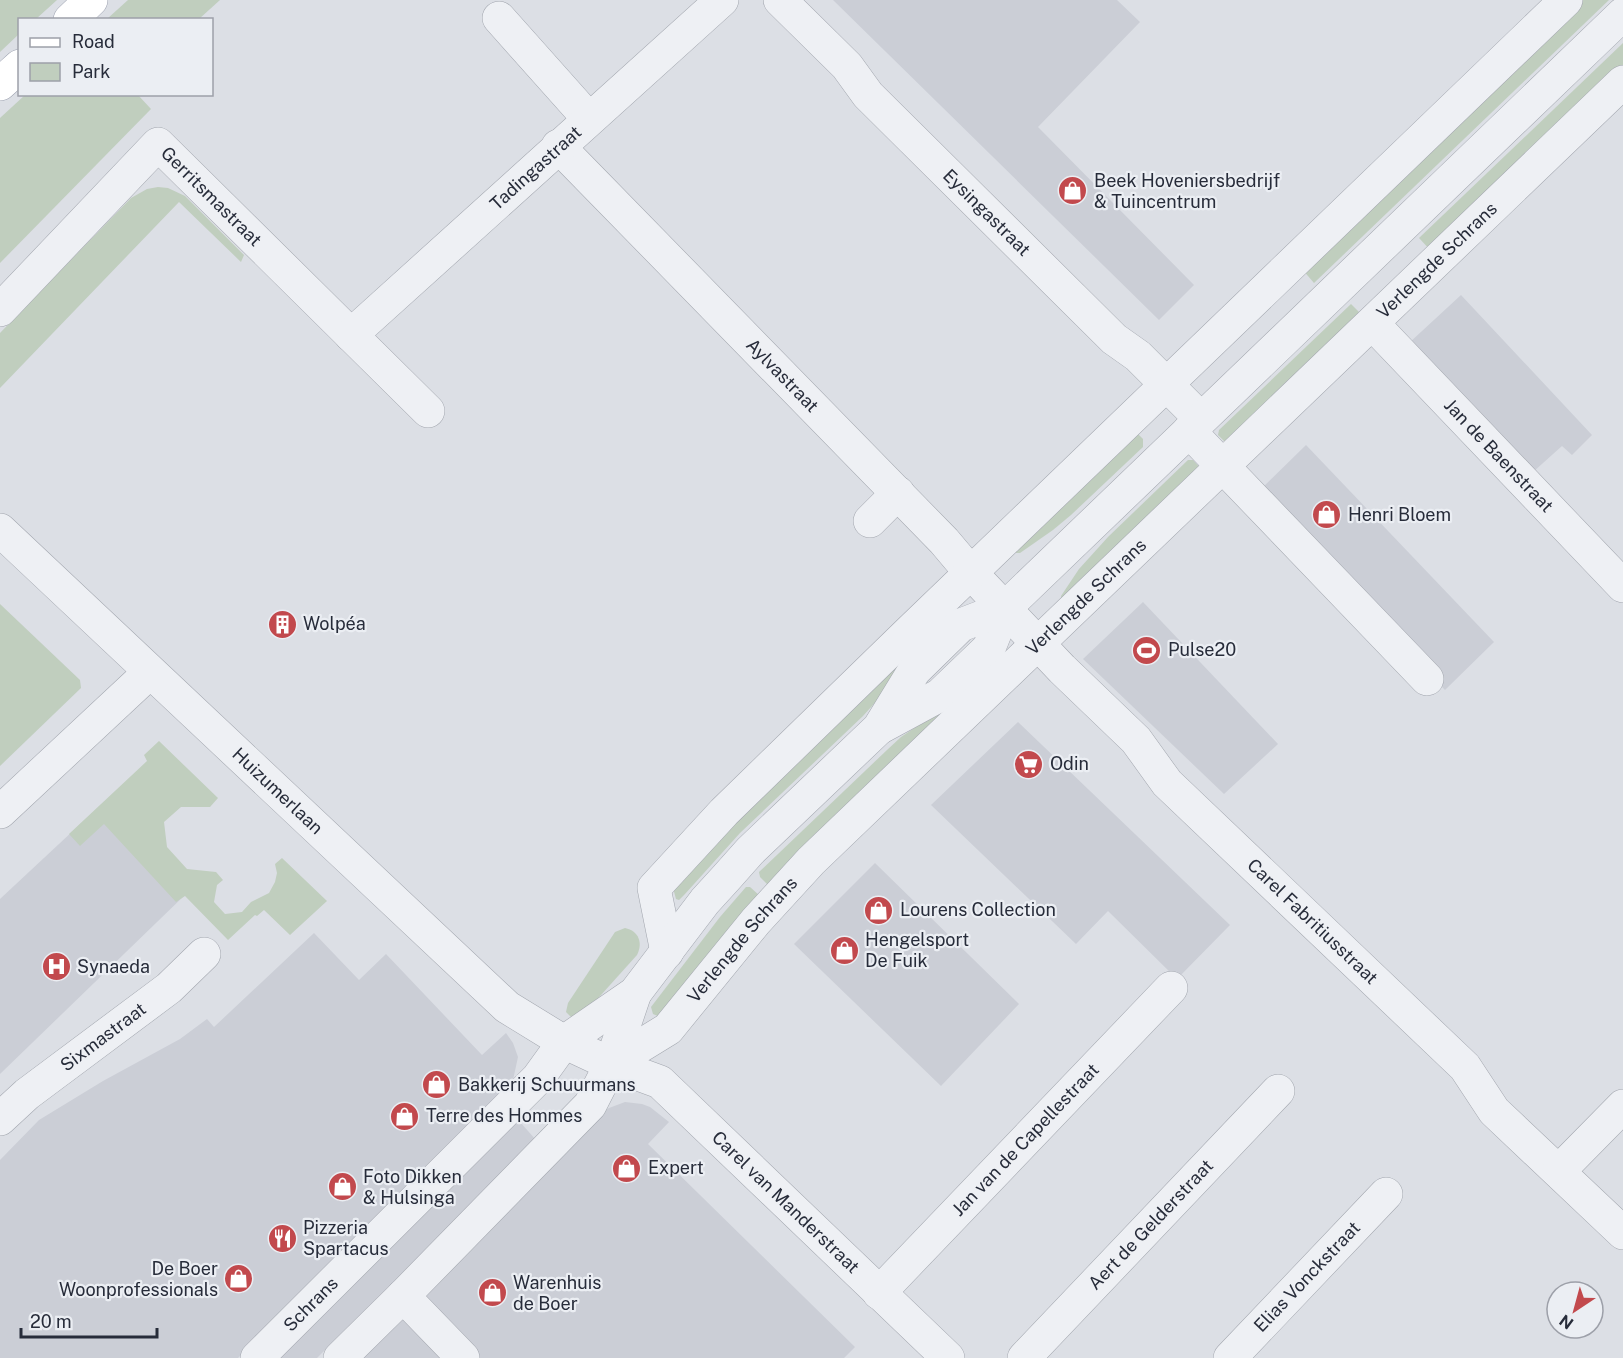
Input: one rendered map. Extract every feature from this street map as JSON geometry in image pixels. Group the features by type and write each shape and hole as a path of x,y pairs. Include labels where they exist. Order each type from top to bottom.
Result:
{"main road":[{"path":"72,18 92,0"},
{"path":"0,84 18,68"}],"street":[{"name":"Tadingastraat","path":"351,335 722,0"},
{"name":"Eysingastraat","path":"780,0 847,66 868,95 1114,339 1138,356 1166,383 1224,467 1427,679"},
{"path":"667,952 654,888 724,812 1166,383 1566,0"},
{"path":"564,1042 635,993 705,901 732,871 879,728 940,695 989,648 1005,608 1623,14"},
{"path":"499,18 589,119"},
{"name":"Verlengde Schrans","path":"611,1064 668,1029 756,921 811,861 1623,82"},
{"name":"Gerritsmastraat","path":"0,310 158,144 351,335"},
{"name":"Aylvastraat","path":"558,146 898,493 1005,608"},
{"name":"Jan de Baenstraat","path":"1372,324 1623,586"},
{"path":"351,335 428,411"},
{"path":"870,521 898,493"},
{"name":"Huizumerlaan","path":"0,530 507,1007 564,1042 611,1064"},
{"name":"Carel Fabritiusstraat","path":"1005,608 1062,669 1136,740 1167,783 1465,1067 1494,1111 1623,1233"},
{"path":"0,812 150,672"},
{"name":"Sixmastraat","path":"0,1119 27,1094 170,988 204,954"},
{"name":"Jan van de Capellestraat","path":"879,1293 1171,988"},
{"path":"340,1358 590,1105 611,1064 635,993"},
{"name":"Schrans","path":"257,1358 537,1078 564,1042"},
{"name":"Carel van Manderstraat","path":"611,1064 660,1082 948,1358"},
{"name":"Aert de Gelderstraat","path":"1024,1358 1278,1091"},
{"path":"1558,1172 1623,1106"},
{"name":"Elias Vonckstraat","path":"1230,1358 1386,1194"},
{"path":"403,1296 463,1358"}],"shaded area":[{"path":"833,0 1117,0 1140,22 1038,127 1194,285 1159,320"},
{"path":"1461,295 1592,435 1572,455 1562,446 1533,472 1409,343"},
{"path":"1306,445 1494,642 1445,690 1257,493"},
{"path":"1143,602 1278,744 1224,794 1083,659"},
{"path":"1018,722 1230,925 1177,979 1108,911 1076,944 931,805"},
{"name":"Synaeda","path":"104,802 188,892 0,1074 0,899"},
{"path":"875,863 1019,1004 941,1086 794,944"},
{"path":"314,933 359,980 386,954 482,1055 506,1033 518,1057 513,1080 238,1358 0,1358 0,1160 39,1120 103,1081 180,1039 207,1019 214,1027"},
{"path":"625,1102 650,1107 669,1122 648,1144 855,1347 844,1358 355,1358 601,1113"},
{"path":"516,1120 536,1140 317,1358 276,1358"}],"green space":[{"path":"0,0 57,0 37,18 18,18 18,35 0,52"},
{"path":"128,0 220,0 200,18 108,18"},
{"path":"1582,0 1609,0 1314,283 1302,269"},
{"path":"1623,43 1623,68 1432,252 1419,238"},
{"path":"24,96 139,96 151,109 0,263 0,118"},
{"path":"168,188 185,196 244,255 241,262 179,202 0,388 0,333 131,198 147,189"},
{"path":"1351,304 1364,317 1227,444 1218,435 1219,430"},
{"path":"1138,434 1143,439 1143,447 1071,515 1020,553 1016,553 1014,548"},
{"path":"1188,460 1193,460 1201,469 1061,601 1061,596 1079,569 1108,537"},
{"path":"0,604 80,680 81,688 0,766"},
{"path":"900,656 905,661 882,695 863,716 740,833 679,900 676,899 673,888 675,882"},
{"path":"947,706 952,712 769,886 760,877 759,872 901,737"},
{"path":"159,741 218,798 210,807 181,807 164,822 167,847 187,869 216,872 223,880 217,885 214,902 225,914 242,912 251,902 269,893 277,873 275,864 282,858 327,901 290,935 264,910 257,916 255,915 228,940 185,896 176,902 104,824 80,846 69,834 147,761 144,755"},
{"path":"746,887 750,887 760,896 660,1017 653,1014 651,1007"},
{"path":"625,928 637,935 640,946 637,955 592,1005 572,1018 566,1012 568,1003 615,932"}],"place":[{"name":"Beek Hoveniersbedrijf & Tuincentrum","path":"1073,191"},
{"name":"Henri Bloem","path":"1327,515"},
{"name":"Wolpéa","path":"282,624"},
{"name":"Pulse20","path":"1147,650"},
{"name":"Odin","path":"1029,764"},
{"name":"Lourens Collection","path":"879,910"},
{"name":"Hengelsport De Fuik","path":"844,950"},
{"name":"Synaeda","path":"56,967"},
{"name":"Bakkerij Schuurmans","path":"437,1085"},
{"name":"Terre des Hommes","path":"405,1116"},
{"name":"Expert","path":"627,1168"},
{"name":"Foto Dikken & Hulsinga","path":"342,1187"},
{"name":"Pizzeria Spartacus","path":"282,1238"},
{"name":"De Boer Woonprofessionals","path":"239,1279"},
{"name":"Warenhuis de Boer","path":"492,1293"}]}
